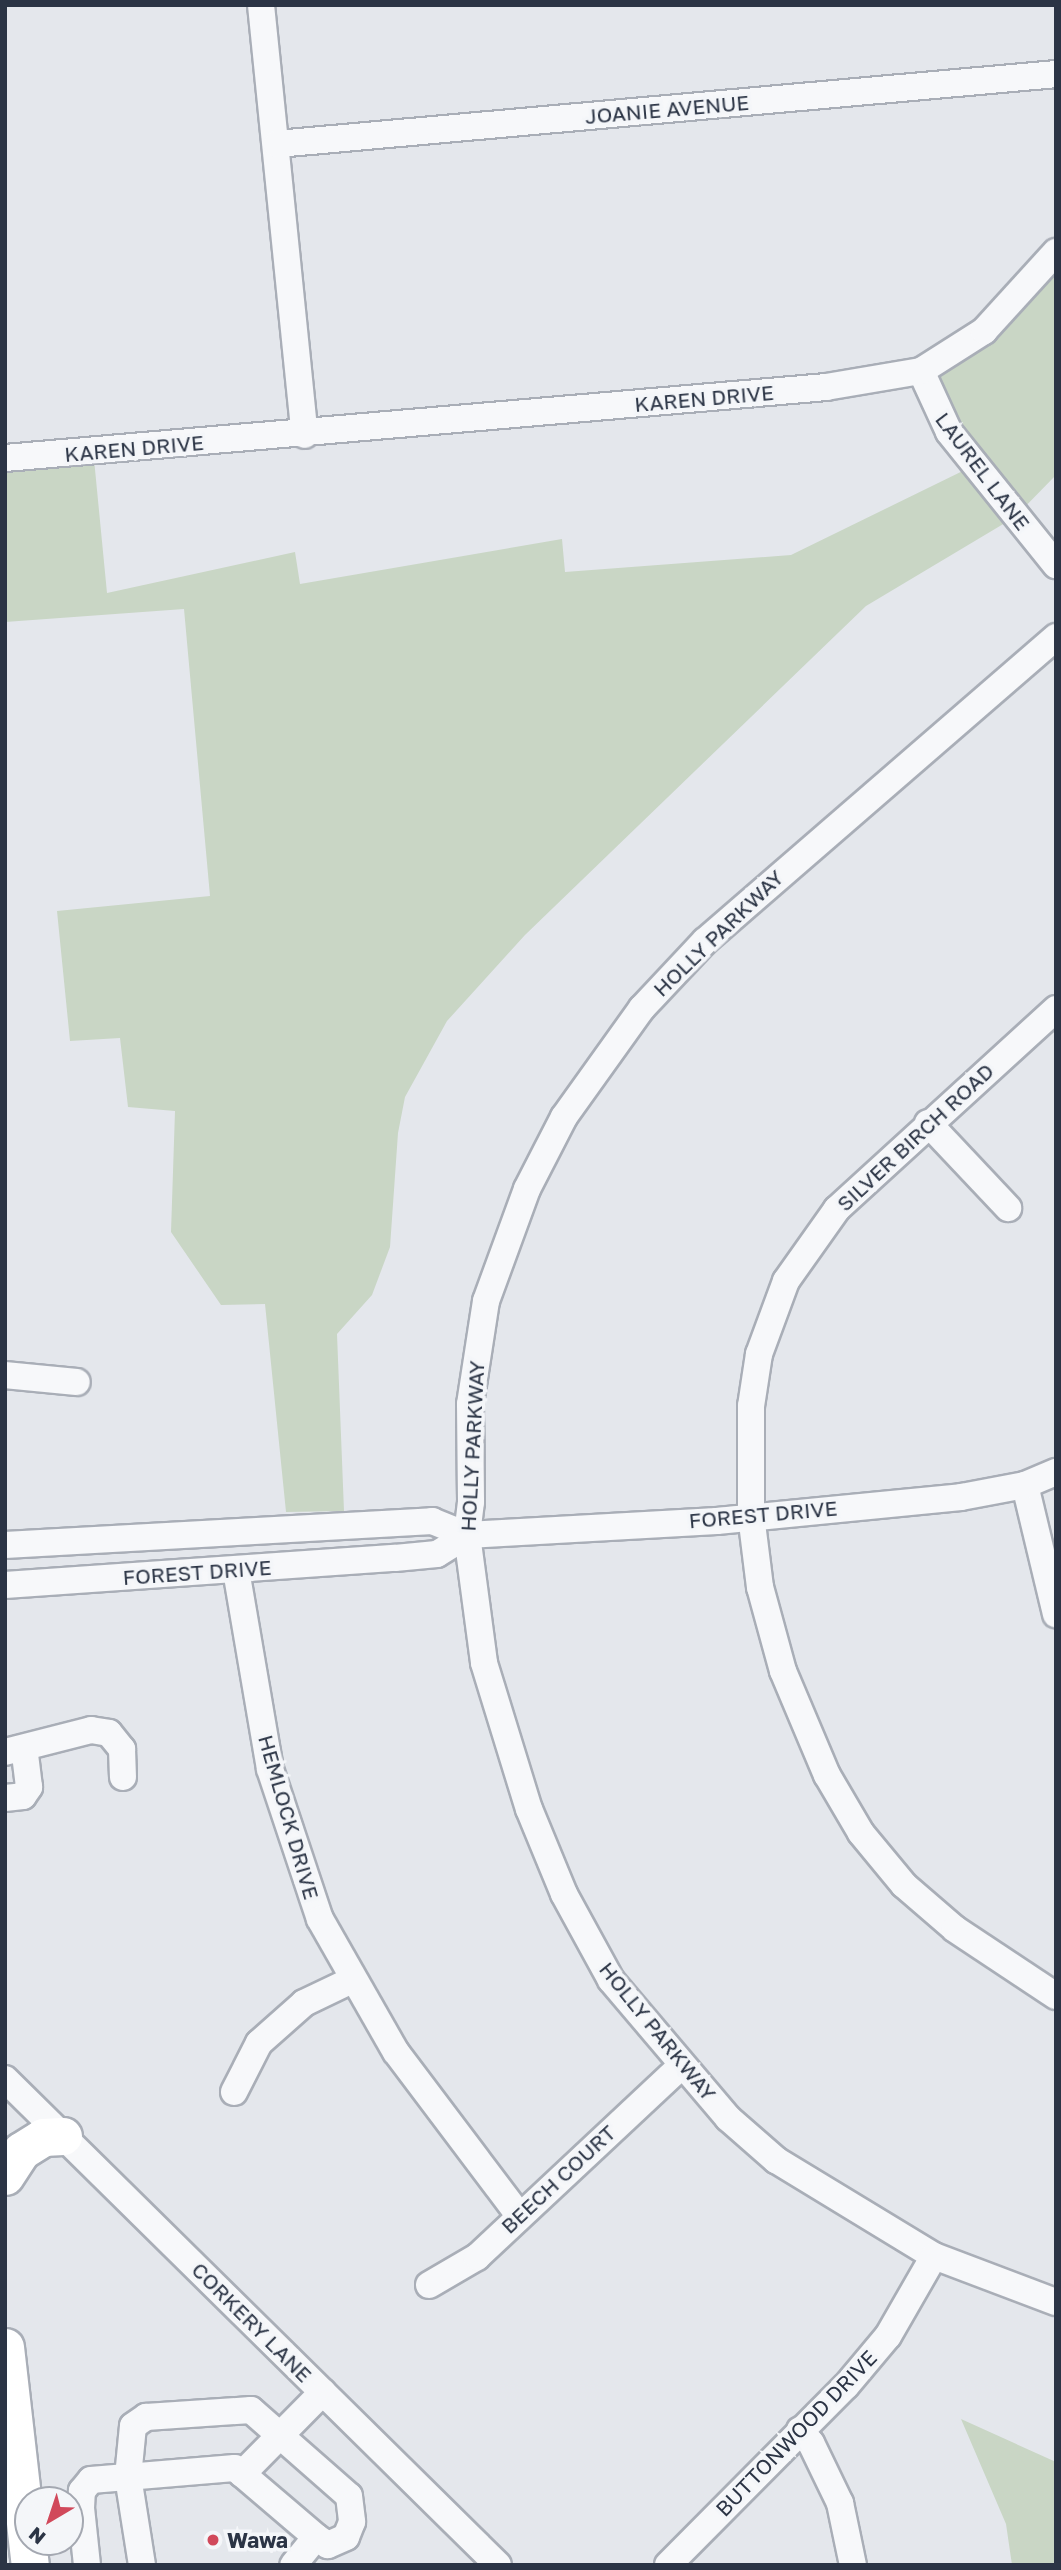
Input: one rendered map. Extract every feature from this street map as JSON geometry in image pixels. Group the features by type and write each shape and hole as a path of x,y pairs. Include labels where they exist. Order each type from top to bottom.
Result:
{"highway":[{"path":"5,2176 21,2151 43,2137 63,2136"},
{"path":"5,2347 12,2498"}],"street":[{"path":"261,5 305,435"},
{"name":"JOANIE AVENUE","path":"277,144 1056,74"},
{"name":"KAREN DRIVE","path":"5,458 305,435 826,387 921,371 984,331 1056,252"},
{"name":"LAUREL LANE","path":"921,371 949,432 1056,565"},
{"name":"HOLLY PARKWAY","path":"1056,637 705,942 642,1008 564,1117 527,1189 486,1301 472,1378 467,1535 489,1686 544,1850 611,1980 681,2066 728,2118 776,2160 934,2256 1056,2302"},
{"name":"SILVER BIRCH ROAD","path":"1056,1009 854,1188 786,1281 759,1354 751,1406 751,1516 760,1587 783,1671 848,1814 888,1868 937,1915 1056,1996"},
{"path":"928,1123 1008,1208"},
{"path":"5,1375 77,1382"},
{"name":"FOREST DRIVE","path":"5,1545 432,1521 467,1535 751,1516 961,1497 1025,1485 1056,1472"},
{"path":"1025,1485 1056,1614"},
{"name":"FOREST DRIVE","path":"5,1585 437,1554 467,1535"},
{"name":"HEMLOCK DRIVE","path":"236,1570 274,1780 316,1908 352,1980 396,2052 518,2214"},
{"path":"5,1798 23,1796 29,1787 15,1751 91,1730 109,1732 122,1749 123,1777"},
{"path":"234,2092 259,2043 304,2003 352,1980"},
{"name":"BEECH COURT","path":"429,2285 477,2257 518,2214 681,2066"},
{"name":"CORKERY LANE","path":"5,2079 498,2565"},
{"name":"BUTTONWOOD DRIVE","path":"668,2565 888,2336 934,2256"},
{"path":"242,2474 323,2392"},
{"path":"87,2565 82,2491 91,2480 128,2477 234,2468 328,2545 346,2537 353,2506 349,2496 251,2410 146,2417 133,2426 128,2477 142,2565"},
{"path":"800,2430 811,2442 840,2503 853,2565"},
{"path":"293,2565 316,2537"}],"green space":[{"path":"1056,253 1056,475 1015,517 866,606 525,935 447,1021 405,1097 398,1133 390,1247 372,1295 337,1334 344,1511 286,1512 265,1304 221,1305 171,1232 175,1111 128,1107 120,1038 70,1041 57,911 210,896 184,609 5,622 5,468 94,459 107,593 295,552 300,584 562,539 565,572 791,555 977,464 921,384"},
{"path":"961,2419 1056,2462 1056,2565 1012,2565 1006,2524"}],"place":[{"name":"Wawa","path":"213,2540"}]}
